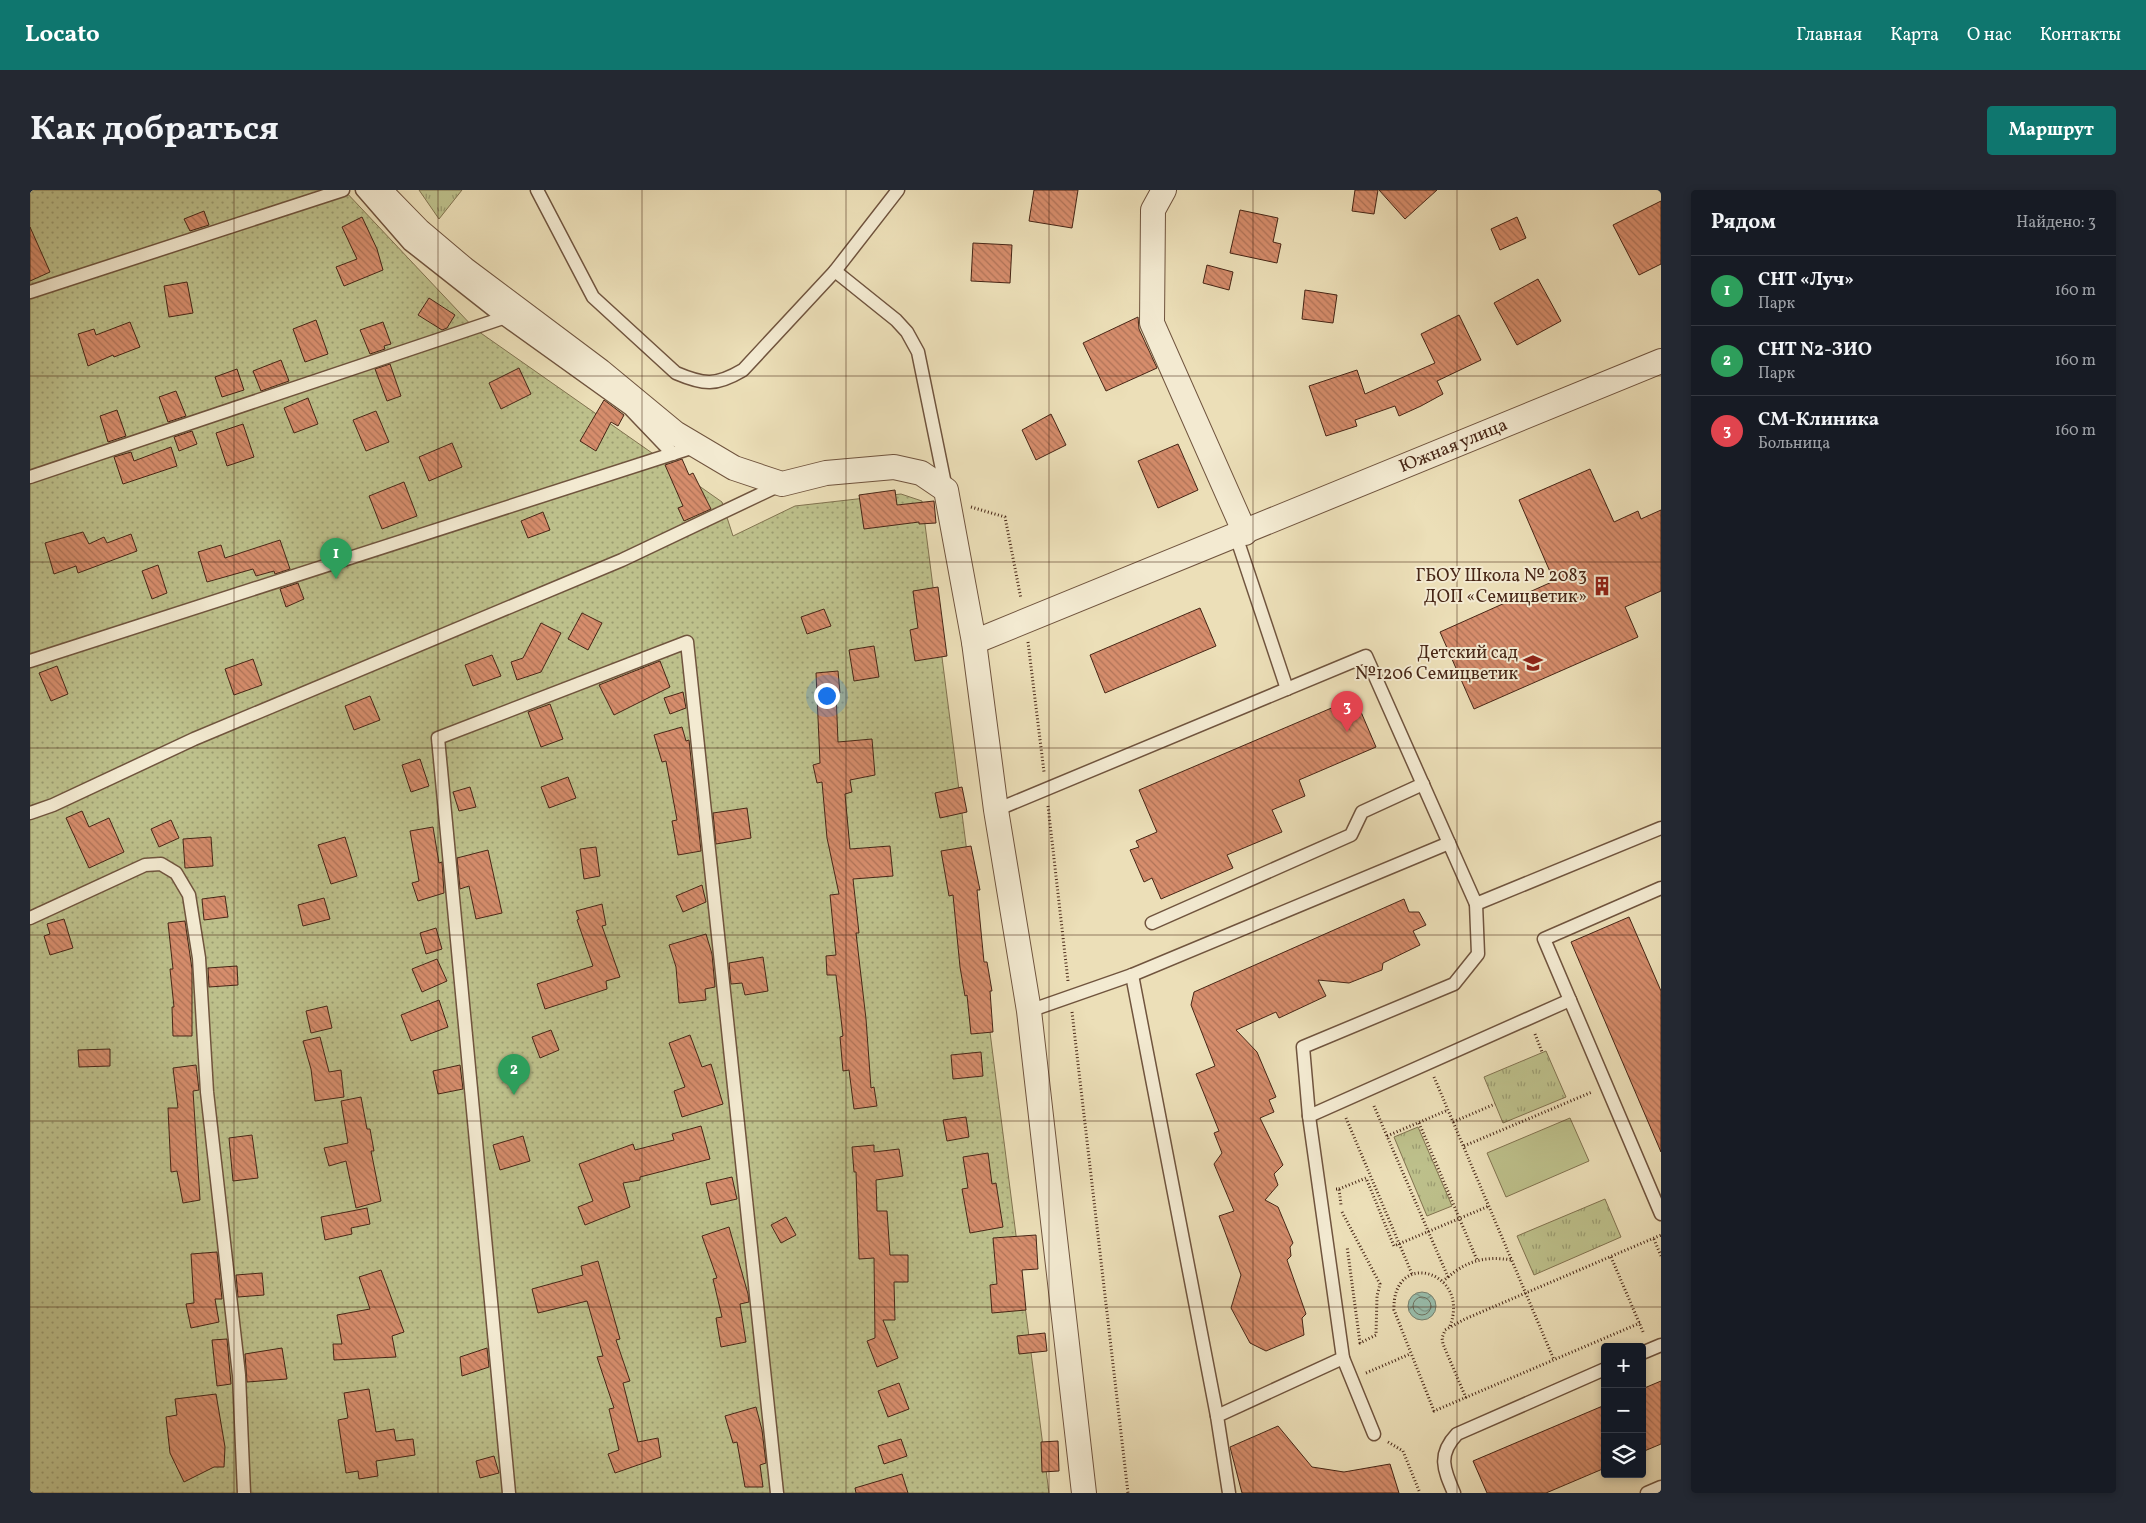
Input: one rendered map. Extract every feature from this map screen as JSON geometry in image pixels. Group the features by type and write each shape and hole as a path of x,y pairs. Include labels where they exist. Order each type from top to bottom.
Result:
{"street":[{"path":"379,190 419,232 464,269 600,371 675,433 734,468 782,484 826,473 894,467 921,473 946,490 974,642 996,810 1029,1011 1084,1493"},
{"path":"1164,190 1153,210 1152,323 1241,535"},
{"name":"Южная улица","path":"974,642 1241,535 1661,361"}],"lane":[{"path":"30,292 343,190"},
{"path":"362,190 409,244 503,318 630,409 674,454"},
{"path":"537,190 593,297 676,373 710,384 728,379 743,370 835,270 898,190"},
{"path":"835,270 896,320 907,332 918,352 946,490"},
{"path":"30,477 503,318"},
{"path":"30,661 697,446"},
{"path":"30,813 53,805 203,736 622,560 782,484"},
{"path":"1241,535 1287,689"},
{"path":"509,1493 438,738 687,642 777,1493"},
{"path":"996,810 1366,656 1476,904 1478,954 1454,984 1303,1047 1309,1116 1343,1358 1374,1434"},
{"path":"1152,923 1351,835 1362,812 1423,784"},
{"path":"1476,904 1661,828"},
{"path":"1029,1011 1132,975 1449,843"},
{"path":"30,918 145,865 161,864 176,873 189,896 199,958 207,1092 239,1376 244,1493"},
{"path":"1661,888 1544,939 1661,1214"},
{"path":"1132,975 1230,1493"},
{"path":"1309,1116 1570,1000"},
{"path":"1646,1351 1661,1345"},
{"path":"1216,1416 1343,1358"},
{"path":"1454,1493 1443,1468 1448,1447 1457,1434 1601,1371"},
{"path":"1647,1493 1661,1487"}],"path":[{"path":"1026,621 1128,1493"},
{"path":"1425,1080 1434,1077 1554,1360"},
{"path":"1464,1146 1606,1086"},
{"path":"1366,1106 1373,1103 1448,1277"},
{"path":"1453,1122 1495,1104"},
{"path":"1388,1136 1448,1110"},
{"path":"1352,1112 1344,1115 1412,1274"},
{"path":"1419,1123 1477,1260"},
{"path":"1339,1189 1366,1178 1394,1246 1489,1206"},
{"path":"1342,1212 1380,1284 1377,1296 1376,1335 1360,1343"},
{"path":"1466,1398 1442,1338 1444,1330 1661,1236"},
{"path":"1654,1239 1661,1256"},
{"path":"1443,1281 1461,1266 1477,1260 1490,1257 1512,1260"},
{"path":"1450,1326 1453,1318 1453,1304 1443,1281 1428,1273 1412,1274 1399,1285 1393,1300 1395,1316 1434,1411 1640,1324 1611,1257"},
{"path":"1352,1379 1410,1354"},
{"path":"1374,1434 1403,1451 1420,1493"}],"green space":[{"path":"30,190 344,190 475,329 722,502 733,536 795,506 901,494 922,501 1049,1493 30,1493"},
{"path":"419,190 462,190 439,219"},
{"path":"1546,1051 1566,1097 1503,1123 1484,1077"},
{"path":"1570,1118 1589,1161 1506,1197 1487,1153"},
{"path":"1418,1127 1452,1206 1427,1216 1394,1137"},
{"path":"1605,1199 1621,1237 1534,1275 1517,1236"}],"water":[{"path":"1422,1292 1432,1296 1436,1306 1432,1316 1422,1320 1412,1316 1408,1306 1412,1296"}],"building":[{"path":"1034,190 1078,190 1072,228 1029,221"},
{"path":"1355,190 1378,190 1374,214 1352,211"},
{"path":"1379,190 1437,190 1405,219"},
{"path":"1661,201 1661,264 1639,275 1613,225"},
{"path":"1240,210 1278,218 1273,242 1281,244 1277,263 1230,253"},
{"path":"204,211 209,225 190,231 184,219"},
{"path":"362,217 377,249 383,270 344,286 336,267 357,259 342,227"},
{"path":"1517,217 1526,238 1500,250 1491,229"},
{"path":"30,227 50,272 30,281"},
{"path":"973,243 1012,245 1010,283 971,281"},
{"path":"1207,265 1233,272 1229,290 1203,283"},
{"path":"1538,279 1561,321 1517,345 1494,303"},
{"path":"187,282 193,313 169,317 164,286"},
{"path":"1305,290 1337,295 1333,323 1302,319"},
{"path":"429,298 455,315 447,328 442,330 418,315"},
{"path":"1459,315 1481,360 1437,381 1443,394 1421,406 1399,416 1395,406 1355,420 1357,426 1326,436 1309,386 1357,370 1365,394 1435,363 1421,334"},
{"path":"1138,317 1139,329 1157,368 1106,391 1083,343"},
{"path":"316,320 328,354 305,362 293,329"},
{"path":"130,322 140,347 114,357 113,355 88,366 78,334 94,329 96,335"},
{"path":"383,322 391,344 384,346 385,349 370,354 360,330"},
{"path":"281,360 289,381 261,391 253,371"},
{"path":"390,364 401,396 387,401 375,369"},
{"path":"519,368 531,394 501,409 489,383"},
{"path":"237,369 244,390 222,397 215,377"},
{"path":"176,391 186,416 168,422 159,397"},
{"path":"308,398 318,424 294,433 284,408"},
{"path":"604,400 624,415 618,426 611,422 596,451 580,441"},
{"path":"117,410 126,436 108,442 100,416"},
{"path":"376,411 389,442 366,451 353,420"},
{"path":"1051,414 1066,445 1036,460 1022,430"},
{"path":"243,424 254,457 227,466 216,433"},
{"path":"192,431 197,444 179,451 174,437"},
{"path":"452,443 462,467 429,481 419,457"},
{"path":"1178,444 1198,490 1158,508 1138,461"},
{"path":"171,447 177,466 123,484 114,457 131,452 134,461"},
{"path":"682,459 689,475 693,473 711,509 684,521 678,508 683,506 665,465"},
{"name":"ГБОУ Школа № 2083 ДОП «Семицветик»","path":"1590,469 1614,522 1638,511 1641,519 1661,510 1661,591 1625,607 1638,637 1474,709 1440,632 1554,581 1519,500"},
{"path":"404,482 417,516 382,529 369,496"},
{"path":"895,490 897,505 934,501 936,523 919,524 919,522 864,529 859,495"},
{"path":"543,512 550,530 528,538 521,521"},
{"path":"83,532 89,544 104,537 107,543 131,534 137,551 78,573 76,566 54,574 45,543"},
{"path":"280,540 290,569 275,574 274,571 256,576 253,569 207,582 198,552 221,545 225,558"},
{"path":"158,565 167,593 152,599 142,571"},
{"path":"298,583 304,599 286,607 280,589"},
{"path":"938,587 947,656 915,661 910,630 918,628 913,591"},
{"path":"1200,608 1216,646 1105,693 1090,655"},
{"path":"824,609 831,626 807,634 801,617"},
{"path":"582,613 602,623 588,650 568,639"},
{"path":"541,623 561,633 541,672 517,680 511,662 523,658"},
{"path":"874,646 879,677 854,681 849,650"},
{"path":"492,655 501,676 473,686 465,665"},
{"path":"253,659 262,685 234,695 225,669"},
{"path":"660,661 670,687 614,715 599,685"},
{"path":"57,666 68,694 51,701 39,673"},
{"path":"838,671 840,693 836,693 838,742 872,739 875,775 850,780 852,792 845,794 850,849 890,846 893,876 853,879 859,933 856,933 866,1019 871,1088 874,1087 877,1106 854,1109 849,1070 843,1071 840,1037 843,1036 836,975 827,975 826,956 836,955 830,895 839,894 827,838 822,782 817,783 813,765 820,763 816,673"},
{"path":"683,692 686,708 670,714 664,698"},
{"path":"370,696 380,720 354,730 345,706"},
{"path":"1355,698 1376,747 1299,780 1305,796 1272,810 1282,832 1227,855 1233,868 1161,899 1152,878 1144,882 1130,850 1139,847 1136,841 1157,832 1139,790"},
{"path":"550,704 563,739 541,747 528,712"},
{"path":"682,727 686,741 689,740 701,851 678,855 672,821 677,820 666,761 662,762 654,735"},
{"path":"420,759 429,786 411,792 402,765"},
{"path":"568,777 576,798 549,808 541,787"},
{"path":"470,787 476,807 459,811 453,792"},
{"path":"962,787 967,812 940,818 935,793"},
{"path":"747,808 751,838 716,844 713,813"},
{"path":"82,811 89,827 109,818 124,852 89,868 66,818"},
{"path":"171,820 179,838 159,847 151,829"},
{"path":"433,827 439,863 442,862 444,893 418,901 412,883 419,881 410,831"},
{"path":"211,837 213,866 185,868 183,839"},
{"path":"345,837 357,876 331,884 318,845"},
{"path":"971,846 980,890 977,890 984,962 987,962 992,991 990,991 993,1032 971,1034 967,995 965,996 960,967 953,895 949,896 941,851"},
{"path":"596,847 600,876 584,879 580,849"},
{"path":"488,850 502,913 476,919 469,886 460,889 457,858"},
{"path":"702,885 706,902 683,912 676,896"},
{"path":"225,896 228,917 204,920 202,899"},
{"path":"324,898 330,919 303,926 298,905"},
{"path":"1404,899 1409,912 1419,912 1426,925 1413,931 1420,945 1383,963 1382,970 1349,983 1318,980 1326,996 1279,1018 1276,1012 1236,1030 1257,1052 1276,1097 1269,1100 1274,1112 1260,1118 1283,1165 1274,1174 1278,1185 1265,1200 1278,1207 1293,1243 1290,1247 1291,1256 1287,1260 1306,1314 1302,1318 1304,1335 1266,1351 1250,1343 1231,1308 1241,1275 1219,1216 1234,1211 1214,1164 1222,1153 1214,1133 1219,1131 1196,1074 1215,1066 1191,1005 1194,992"},
{"path":"602,904 606,925 602,926 620,977 606,981 607,989 545,1009 537,984 593,966 577,920 579,919 576,911"},
{"path":"1629,917 1661,991 1661,1152 1571,942"},
{"path":"64,919 73,948 50,955 44,936 50,934 47,924"},
{"path":"185,921 192,969 192,1036 173,1036 172,1007 174,1007 170,969 173,969 168,923"},
{"path":"436,928 442,949 426,954 420,933"},
{"path":"706,934 712,954 715,987 705,989 706,1000 679,1003 676,967 669,945"},
{"path":"763,957 768,991 745,995 742,983 731,984 729,963"},
{"path":"437,959 447,981 422,992 412,969"},
{"path":"237,966 238,985 209,987 208,968"},
{"path":"439,1000 448,1027 411,1041 401,1015"},
{"path":"327,1006 332,1028 311,1033 306,1011"},
{"path":"551,1030 559,1050 540,1058 532,1037"},
{"path":"690,1035 702,1067 711,1064 723,1104 682,1117 674,1091 685,1087 669,1043"},
{"path":"320,1037 329,1072 341,1070 344,1097 315,1101 311,1069 303,1041"},
{"path":"110,1049 110,1066 79,1067 78,1050"},
{"path":"981,1052 983,1076 953,1079 951,1055"},
{"path":"196,1065 199,1090 193,1091 200,1200 183,1203 177,1171 171,1172 168,1108 178,1108 173,1068"},
{"path":"460,1065 463,1089 438,1094 433,1071"},
{"path":"361,1097 367,1129 370,1129 374,1151 371,1151 381,1201 356,1208 346,1161 329,1166 324,1148 348,1143 341,1101"},
{"path":"966,1117 969,1137 947,1141 943,1120"},
{"path":"701,1126 710,1159 640,1177 640,1180 623,1183 630,1207 585,1225 578,1207 593,1201 579,1164 633,1144 635,1150 674,1140 672,1134"},
{"path":"252,1135 258,1178 233,1181 229,1138"},
{"path":"523,1136 530,1161 500,1170 493,1145"},
{"path":"874,1145 874,1152 899,1149 903,1176 876,1180 877,1211 887,1211 890,1255 908,1255 908,1282 894,1282 895,1320 883,1320 898,1358 877,1367 867,1341 875,1338 874,1258 859,1259 856,1172 854,1172 852,1147"},
{"path":"988,1153 992,1184 996,1183 1003,1227 970,1233 962,1189 968,1188 963,1157"},
{"path":"732,1177 737,1199 711,1205 706,1183"},
{"path":"367,1208 370,1224 351,1228 352,1234 325,1240 321,1217"},
{"path":"786,1217 796,1235 781,1243 771,1225"},
{"path":"729,1227 749,1302 740,1304 746,1342 721,1347 716,1318 722,1317 713,1279 717,1278 702,1236"},
{"path":"1036,1235 1038,1269 1022,1270 1026,1310 992,1313 990,1285 997,1284 993,1238"},
{"path":"217,1252 222,1299 215,1299 219,1322 191,1328 186,1304 194,1303 191,1254"},
{"path":"598,1261 620,1339 616,1340 630,1381 623,1383 638,1442 658,1438 661,1457 615,1473 608,1454 619,1450 609,1409 614,1408 597,1357 603,1356 587,1301 538,1313 532,1289 583,1275 581,1266"},
{"path":"381,1270 404,1332 392,1336 396,1357 334,1360 333,1344 342,1344 337,1315 370,1309 359,1277"},
{"path":"262,1273 264,1295 238,1297 236,1275"},
{"path":"1045,1333 1047,1351 1019,1354 1017,1336"},
{"path":"227,1339 231,1384 217,1386 212,1340"},
{"path":"282,1348 287,1379 247,1382 245,1354"},
{"path":"487,1348 489,1367 462,1376 460,1357"},
{"path":"1661,1381 1661,1444 1646,1450 1646,1388"},
{"path":"899,1383 909,1409 888,1417 878,1391"},
{"path":"369,1389 376,1432 394,1429 396,1441 413,1439 415,1455 376,1461 378,1476 359,1479 358,1471 346,1473 338,1420 348,1418 344,1393"},
{"path":"216,1394 225,1447 224,1467 214,1467 184,1482 170,1453 166,1417 177,1415 175,1399"},
{"path":"756,1407 762,1430 766,1463 760,1465 763,1487 745,1487 737,1442 733,1443 725,1416"},
{"path":"1601,1407 1601,1470 1546,1493 1487,1493 1473,1461"},
{"path":"1278,1426 1312,1467 1344,1472 1390,1464 1399,1493 1242,1493 1230,1447"},
{"path":"901,1439 907,1456 884,1464 878,1446"},
{"path":"1058,1441 1059,1471 1042,1472 1041,1442"},
{"path":"494,1456 499,1473 480,1478 476,1461"},
{"path":"902,1474 908,1493 856,1493 855,1488"}],"place":[{"name":"СНТ «Луч»","path":"336,579"},
{"name":"ГБОУ Школа № 2083 ДОП «Семицветик»","path":"1602,586"},
{"name":"Детский сад №1206 Семицветик","path":"1533,663"},
{"name":"СМ-Клиника","path":"1347,732"},
{"name":"СНТ N2-ЗИО","path":"514,1095"}]}
